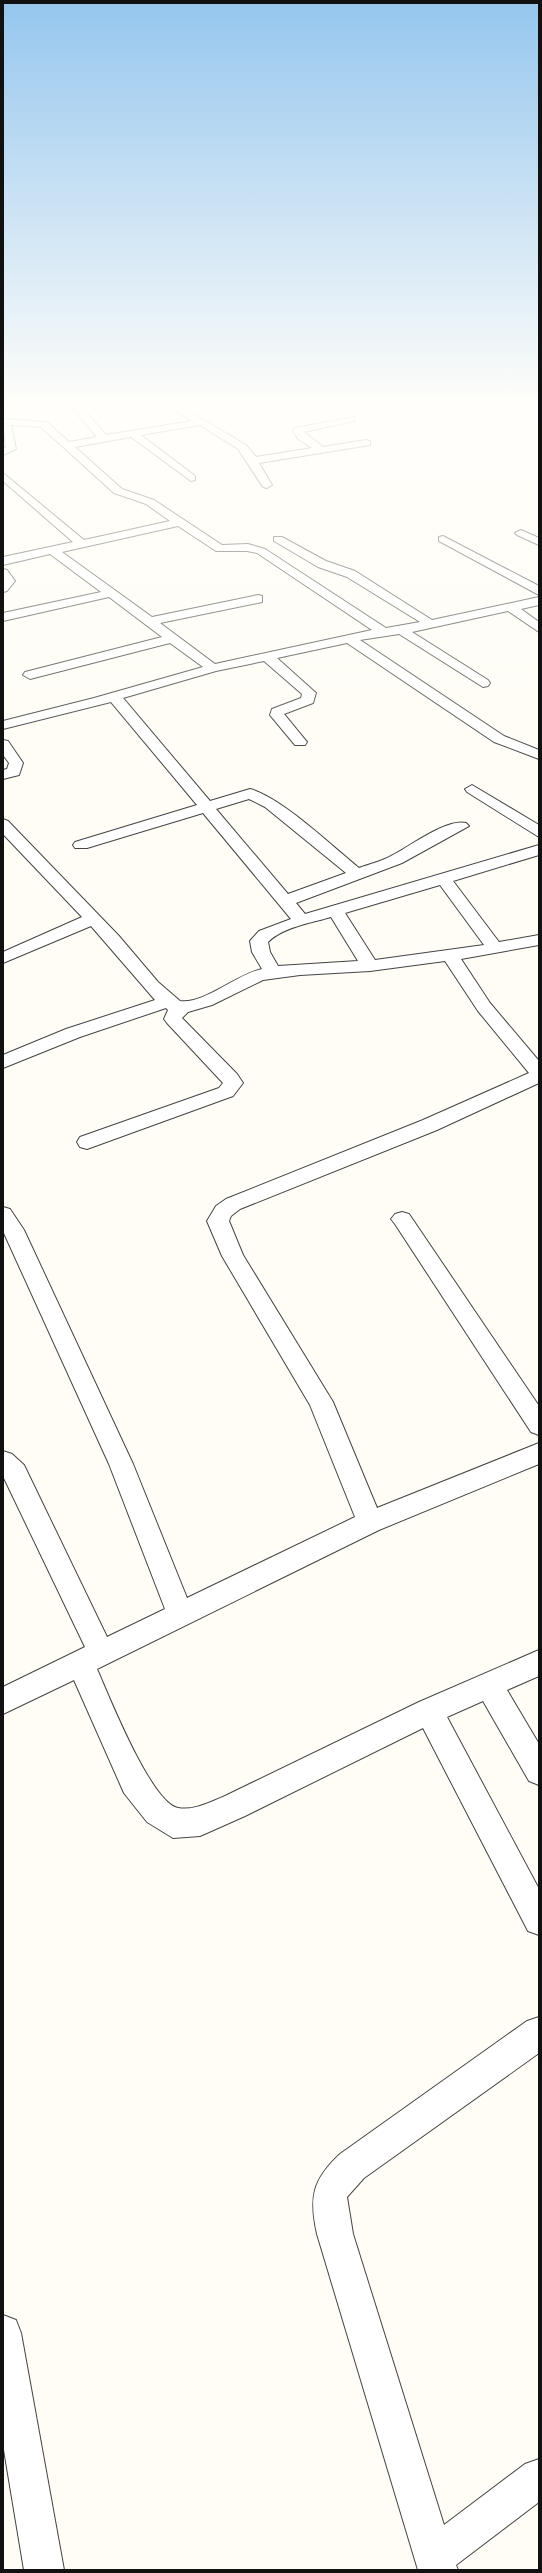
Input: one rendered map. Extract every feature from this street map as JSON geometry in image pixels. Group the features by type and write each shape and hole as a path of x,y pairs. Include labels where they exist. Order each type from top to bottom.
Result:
{"street":[{"path":"59,524 82,544"},
{"path":"3,561 171,524"},
{"path":"183,524 220,549 248,547 261,551 383,631"},
{"path":"521,533 539,542"},
{"path":"444,538 539,599"},
{"path":"278,539 322,564 351,574 374,587 429,623"},
{"path":"52,550 152,621 213,668"},
{"path":"3,573 9,581 3,588"},
{"path":"3,617 112,593"},
{"path":"152,621 258,599"},
{"path":"3,725 114,697 213,668 383,631 401,630 539,599"},
{"path":"509,606 539,628"},
{"path":"401,630 483,683"},
{"path":"30,675 174,638"},
{"path":"350,639 499,739 539,755"},
{"path":"268,657 309,694 308,700 303,703 277,712 277,716 300,742"},
{"path":"114,697 302,921"},
{"path":"3,744 16,763 14,772 3,775"},
{"path":"472,789 539,832"},
{"path":"81,845 206,806 242,796 256,795 270,804 358,874"},
{"path":"3,824 24,849 176,1005"},
{"path":"285,901 396,860 423,843 462,826"},
{"path":"274,974 261,952 259,941 265,935 278,928 539,850"},
{"path":"443,878 495,948"},
{"path":"335,910 370,966"},
{"path":"3,958 92,919"},
{"path":"3,1062 96,1025 176,1005 199,1004 258,976 370,966 450,956 539,940"},
{"path":"450,956 484,1007 539,1073"},
{"path":"87,1142 226,1092 231,1088 232,1083 230,1078 173,1019 176,1005"},
{"path":"370,1522 321,1402 232,1256 218,1221 223,1211 233,1204 430,1125 539,1076"},
{"path":"3,1214 13,1230 120,1464 180,1613"},
{"path":"402,1219 539,1425"},
{"path":"3,1701 180,1613 370,1522 539,1454"},
{"path":"3,1461 15,1472 91,1657 134,1783 157,1812 173,1823 200,1821 235,1806 429,1711 539,1663"},
{"path":"488,1684 539,1771"},
{"path":"429,1711 539,1920"},
{"path":"537,2040 352,2166 336,2180 327,2201 335,2234 436,2564 539,2478"},
{"path":"3,2333 44,2570"}]}
